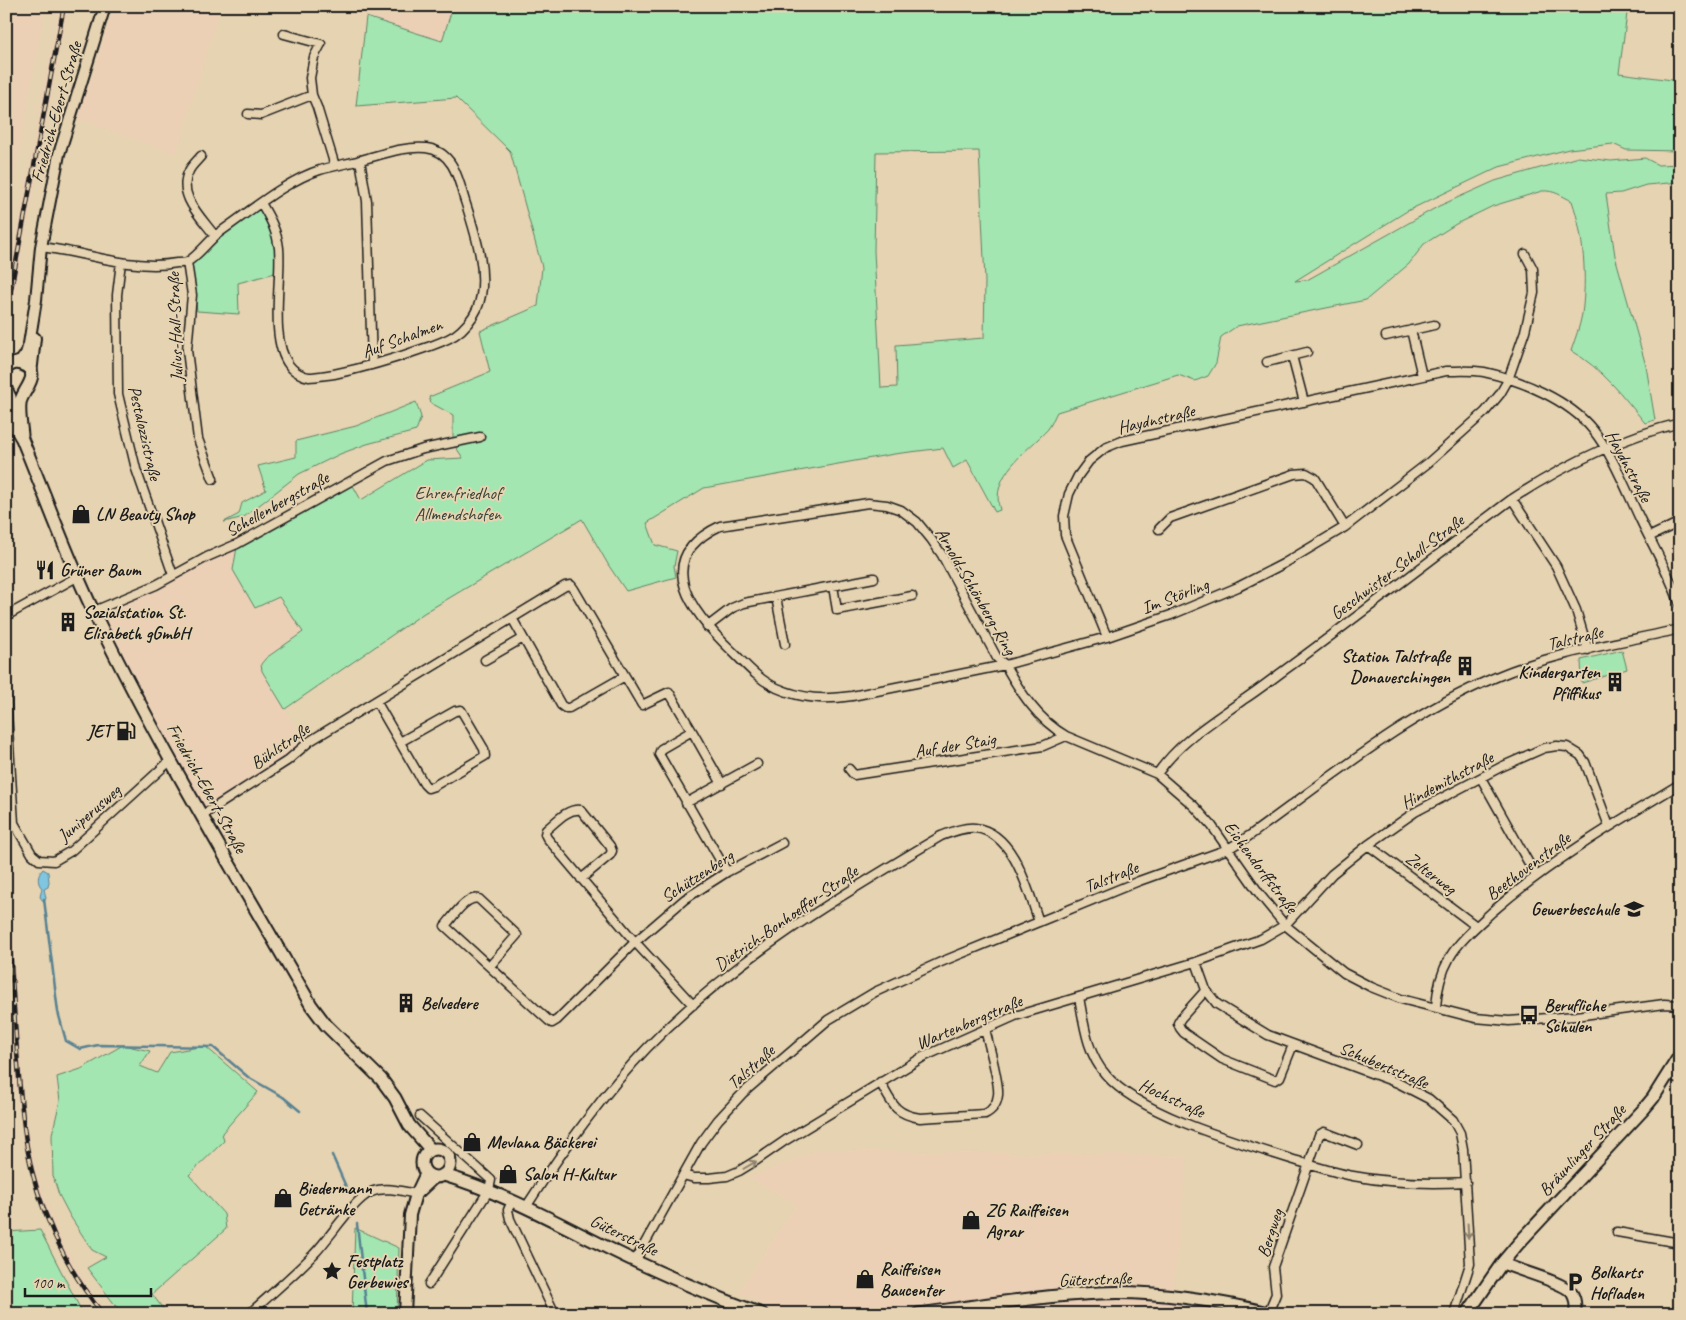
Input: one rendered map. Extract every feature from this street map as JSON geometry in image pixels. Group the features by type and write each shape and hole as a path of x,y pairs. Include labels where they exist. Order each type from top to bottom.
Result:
{"main road":[{"name":"Friedrich-Ebert-Straße","path":"10,363 24,365 31,374 31,382 20,403 22,439"},
{"name":"Friedrich-Ebert-Straße","path":"7,390 17,393 25,391"},
{"name":"Friedrich-Ebert-Straße","path":"7,390 10,397 13,424 22,439 78,576 94,611 171,760 310,1005 326,1025 361,1057 381,1079 395,1098 427,1154"},
{"name":"Bräunlinger Straße","path":"1467,1314 1502,1263 1643,1110 1680,1055"},
{"name":"Güterstraße","path":"427,1154 441,1150 446,1153 450,1161 439,1173 489,1190 635,1261 762,1314"},
{"path":"427,1154 422,1164 439,1173"},
{"name":"Güterstraße","path":"918,1314 1100,1293 1156,1295 1270,1313"}],"street":[{"name":"Friedrich-Ebert-Straße","path":"10,363 20,361 26,354 36,300 41,247 59,154 105,6"},
{"path":"284,34 321,44 314,57 310,78 312,95 335,166"},
{"path":"248,114 261,115 312,95"},
{"name":"Auf Schalmen","path":"187,262 215,236 261,203 318,170 396,150 424,147 439,150 450,159 457,175 476,237 482,274 482,289 478,307 471,319 456,334 437,344 359,369 308,377 301,375 289,366 280,344 278,319 279,249 272,222 261,203"},
{"path":"201,156 189,171 185,184 187,197 215,236"},
{"path":"360,160 367,201 372,365"},
{"path":"41,247 148,266 164,266 187,262"},
{"name":"Im Störling","path":"1004,665 1107,637 1171,615 1226,592 1283,564 1345,527 1428,463 1485,412 1500,394 1508,380 1525,331 1534,293 1533,269 1525,254"},
{"name":"Pestalozzistraße","path":"121,262 117,295 118,394 136,469 173,575"},
{"name":"Julius-Hall-Straße","path":"187,262 192,295 187,350 188,359 198,439 214,479"},
{"name":"Friedrich-Ebert-Straße","path":"31,374 35,331 33,317"},
{"path":"1386,336 1434,325"},
{"path":"1410,330 1422,376"},
{"path":"1268,362 1308,352"},
{"path":"1292,356 1304,402"},
{"name":"Haydnstraße","path":"1107,637 1065,535 1064,516 1069,494 1078,476 1089,461 1105,448 1122,441 1446,371 1466,370 1484,372 1540,390 1562,403 1580,417 1593,430 1605,448 1680,605"},
{"name":"Geschwister-Scholl-Straße","path":"1157,774 1179,747 1203,728 1345,626 1512,499 1546,477 1578,460 1652,430 1680,423"},
{"name":"Schellenbergstraße","path":"94,611 156,585 207,557 237,544 387,461 423,449 480,437"},
{"path":"1159,529 1170,518 1294,474 1306,474 1315,478 1345,527"},
{"path":"1512,499 1556,566 1576,610 1588,650"},
{"name":"Arnold-Schönberg-Ring","path":"868,503 887,504 901,510 917,522 931,538 997,658 1004,665 852,696 828,699 801,696 762,680 707,627 686,594 682,579 682,566 695,542 709,531 720,526 868,503"},
{"path":"1649,537 1680,522"},
{"path":"6,616 78,576"},
{"path":"707,627 732,608 744,603 874,578"},
{"name":"Bühlstraße","path":"202,816 287,761 310,741 571,584 640,702 646,704 669,692 692,731"},
{"path":"833,586 837,610 912,596"},
{"path":"776,597 786,644"},
{"path":"512,618 561,705 565,708 569,708 626,676"},
{"name":"Talstraße","path":"635,1261 682,1175 701,1143 718,1120 743,1093 828,1020 875,992 941,962 1139,881 1228,849 1249,836 1402,726 1480,684 1535,663 1680,629"},
{"path":"486,660 523,638"},
{"name":"Eichendorffstraße","path":"1004,665 1024,696 1052,728 1066,736 1157,774 1194,806 1212,826 1261,896 1285,925 1344,973 1371,987 1401,999 1475,1018 1509,1022 1664,1004 1680,1004"},
{"name":"Juniperusweg","path":"6,696 14,823 32,854 39,860 54,861 72,851 171,760"},
{"path":"376,701 424,784 428,788 485,756 484,749 461,710 455,711 400,742"},
{"path":"722,784 692,731 661,749 659,754 727,872"},
{"name":"Auf der Staig","path":"849,769 854,775 905,768 1044,746 1066,736"},
{"name":"Hindemithstraße","path":"1285,925 1332,874 1414,812 1544,748 1567,747 1580,755 1585,762 1609,826"},
{"path":"686,803 757,764"},
{"path":"1480,778 1536,876"},
{"name":"Beethovenstraße","path":"1436,1007 1437,992 1442,974 1451,955 1476,926 1536,876 1609,826 1680,784"},
{"path":"581,878 610,855 612,851 580,810 574,809 568,811 546,830 547,838 635,942 693,1005"},
{"name":"Dietrich-Bonhoeffer-Straße","path":"526,1207 562,1151 621,1078 648,1048 693,1005 762,948 833,900 941,836 957,830 973,828 988,831 1001,840 1020,871 1039,922"},
{"name":"Schützenberg","path":"490,966 552,1023 635,942 685,899 727,872 782,842"},
{"name":"Zelterweg","path":"1368,845 1476,926"},
{"path":"475,898 479,899 517,935 490,966 445,926 469,900 475,898"},
{"name":"Wartenbergstraße","path":"682,1175 694,1178 709,1178 727,1176 739,1171 880,1082 924,1057 985,1028 1015,1016 1196,962 1261,939 1285,925"},
{"name":"Schubertstraße","path":"1196,962 1206,990 1217,1004 1238,1018 1268,1035 1398,1083 1429,1099 1446,1113 1460,1133 1466,1182 1470,1264 1454,1314"},
{"path":"1206,990 1178,1023 1184,1032 1222,1060 1275,1080 1280,1077 1294,1044"},
{"name":"Hochstraße","path":"1079,997 1089,1047 1105,1075 1124,1092 1144,1104 1181,1121 1257,1148 1352,1176 1396,1182 1436,1184 1466,1182"},
{"path":"880,1082 895,1109 911,1117 985,1114 991,1111 996,1104 999,1093 985,1028"},
{"path":"1668,1075 1680,1079"},
{"path":"420,1116 492,1180 489,1190 429,1284"},
{"path":"1309,1164 1319,1135 1324,1132 1358,1145"},
{"name":"Bergweg","path":"1270,1313 1276,1294 1273,1267 1309,1164"},
{"path":"405,1314 410,1215 416,1194 439,1173"},
{"path":"249,1314 313,1256 330,1238 360,1198 383,1189 416,1194"},
{"path":"512,1201 508,1210 510,1219 555,1314"},
{"path":"1617,1232 1680,1243"},
{"path":"1502,1263 1565,1286 1572,1293 1576,1301 1575,1314"}],"shaded area":[{"path":"6,6 45,6 6,224"},
{"path":"59,6 68,6 6,340 6,292"},
{"path":"114,6 221,6 176,154 78,119"},
{"path":"323,6 453,6 443,42 366,17"},
{"path":"237,547 255,608 278,597 304,633 266,658 261,664 262,671 305,743 287,757 204,810 100,611"},
{"path":"6,820 24,1099 31,1147 43,1192 62,1242 88,1287 108,1314 98,1313 82,1291 56,1245 36,1194 24,1147 6,1043"},
{"path":"818,1150 1187,1156 1172,1302 1247,1314 759,1314 760,1301 738,1293 796,1204 749,1178"}],"green space":[{"name":"Ehrenfriedhof Allmendshofen","path":"453,6 1628,6 1619,73 1680,81 1680,151 1626,150 1613,144 1569,149 1499,167 1407,211 1295,281 1307,280 1439,206 1495,181 1578,157 1611,161 1645,158 1658,165 1680,164 1680,182 1646,185 1621,193 1606,194 1615,256 1646,366 1655,420 1645,423 1602,374 1571,351 1582,314 1584,271 1582,242 1572,201 1554,192 1542,191 1493,206 1456,224 1424,244 1409,264 1366,300 1237,326 1221,337 1216,363 1208,376 1195,381 1178,375 1057,412 1048,429 1021,455 1005,475 998,497 1000,510 995,512 967,460 953,468 943,448 894,454 704,488 647,523 655,545 677,551 674,566 676,577 626,591 582,519 424,613 285,709 262,671 261,664 266,658 303,632 279,597 255,608 233,570 237,547 351,482 361,500 427,460 463,458 453,443 453,415 431,403 429,397 490,372 480,331 538,306 542,267 510,151 456,98 356,106 366,17 442,41","holes":["979,151 985,281 984,338 896,345 897,387 881,388 874,251 876,152"]},
{"path":"259,209 273,239 275,273 238,283 239,314 197,311 191,262 217,238"},
{"path":"416,402 421,417 416,431 367,444 340,454 299,474 244,517 224,522 239,514 242,503 266,490 258,466 296,457 296,441 356,426"},
{"path":"1622,650 1627,669 1582,683 1581,660"},
{"path":"123,1045 150,1051 140,1066 157,1073 170,1052 205,1046 258,1092 222,1133 224,1141 189,1175 224,1214 226,1229 152,1294 167,1314 122,1314 87,1268 106,1257 92,1250 70,1216 59,1195 53,1176 52,1134 60,1101 57,1077 81,1069"},
{"path":"355,1228 399,1248 397,1314 352,1314"},
{"path":"40,1230 83,1314 6,1314 6,1232"}],"water":[{"path":"43,869 48,872 49,882 48,887 44,889 46,898 44,902 40,897 42,888 38,881"}],"waterway":[{"path":"44,899 58,1012 66,1041 80,1049 98,1045 213,1047 248,1077 283,1097 300,1111"},
{"path":"332,1155 347,1189"},
{"path":"357,1224 367,1314"}],"railway":[{"path":"6,316 64,6"},
{"path":"6,887 20,1085 27,1147 38,1192 54,1235 76,1277 103,1314"}],"place":[{"name":"LN Beauty Shop","path":"81,514"},
{"name":"Grüner Baum","path":"45,570"},
{"name":"Sozialstation St. Elisabeth gGmbH","path":"68,622"},
{"name":"Station Talstraße Donaueschingen","path":"1465,666"},
{"name":"Kindergarten Pfiffikus","path":"1615,682"},
{"name":"JET","path":"126,731"},
{"name":"Gewerbeschule","path":"1634,909"},
{"name":"Belvedere","path":"406,1003"},
{"name":"Berufliche Schulen","path":"1529,1015"},
{"name":"Mevlana Bäckerei","path":"472,1142"},
{"name":"Salon H-Kultur","path":"508,1174"},
{"name":"Biedermann Getränke","path":"283,1198"},
{"name":"ZG Raiffeisen Agrar","path":"971,1220"},
{"name":"Festplatz Gerbewies","path":"332,1271"},
{"name":"Raiffeisen Baucenter","path":"865,1279"},
{"name":"Bolkarts Hofladen","path":"1575,1282"}]}
